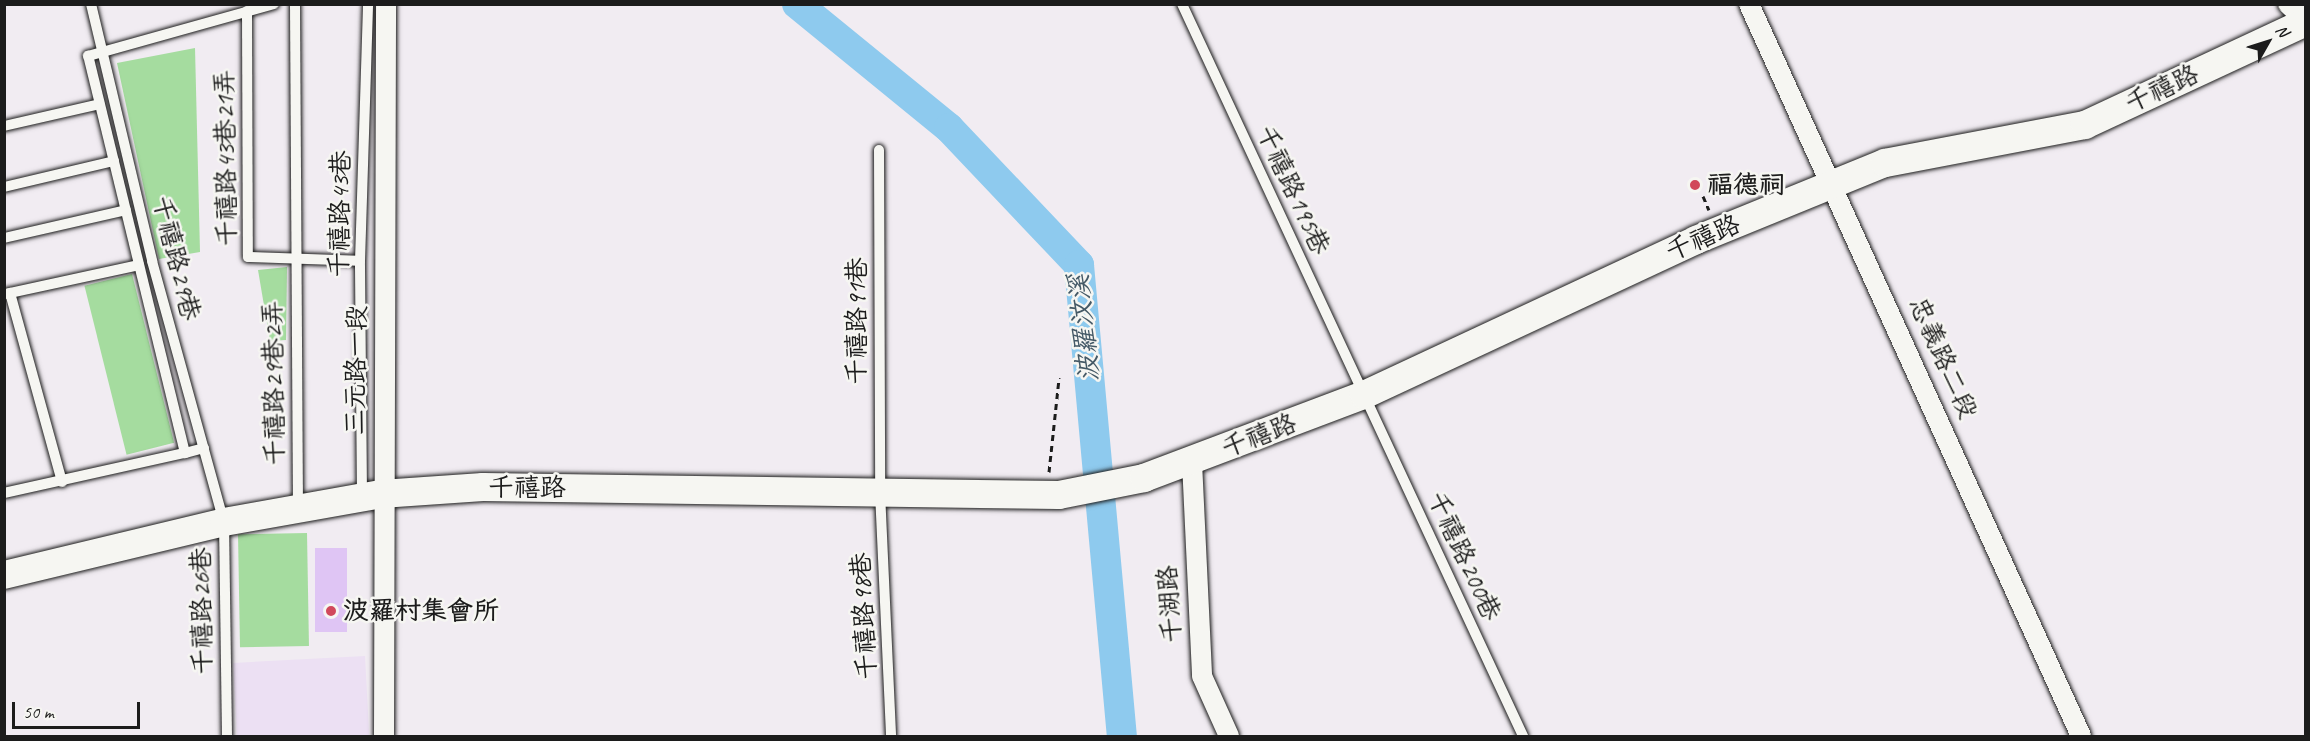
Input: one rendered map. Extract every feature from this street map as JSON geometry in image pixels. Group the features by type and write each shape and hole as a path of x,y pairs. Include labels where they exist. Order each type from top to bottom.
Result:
{"street":[{"name":"三元路一段","path":"384,736 371,495 386,4"},
{"name":"忠義路二段","path":"1749,4 1834,184 2082,736"},
{"path":"2288,4 2306,22"},
{"name":"千禧路","path":"4,575 224,522 298,506 371,495 483,487 1052,495 1144,478 1192,462 1364,395 1696,240 1885,163 2085,125 2306,22"},
{"name":"千湖路","path":"1192,462 1202,676 1229,736"}],"lane":[{"name":"千禧路29巷","path":"91,4 105,51 152,261 224,522"},
{"path":"185,453 88,56 274,4"},
{"path":"294,259 295,4"},
{"name":"千禧路43巷","path":"369,4 360,261 371,495"},
{"name":"千禧路195巷","path":"1182,4 1364,395"},
{"name":"千禧路43巷21弄","path":"247,11 248,257 360,261"},
{"path":"4,126 100,104"},
{"name":"千禧路91巷","path":"879,150 880,492"},
{"path":"4,187 114,160"},
{"path":"4,238 126,210"},
{"name":"千禧路29巷2弄","path":"294,259 298,506"},
{"path":"62,482 7,294 139,265"},
{"name":"千禧路200巷","path":"1364,395 1523,736"},
{"path":"4,493 62,482 204,448"},
{"name":"千禧路98巷","path":"880,492 891,736"},
{"name":"千禧路26巷","path":"224,522 226,736"}],"path":[{"path":"1052,495 1059,378"}],"shaded area":[{"path":"365,656 369,736 237,736 233,663"}],"green space":[{"path":"195,48 200,252 159,259 117,63"},
{"path":"287,267 286,340 270,341 258,270"},
{"path":"132,274 174,443 127,455 84,286"},
{"path":"307,533 309,646 240,647 238,534"}],"building":[{"name":"波羅村集會所","path":"315,548 347,548 347,632 315,632"}],"waterway":[{"name":"波羅汶溪","path":"797,4 949,128 1079,265 1122,736"}],"place":[{"name":"福德祠","path":"1695,185"},
{"name":"波羅村集會所","path":"331,611"}]}
